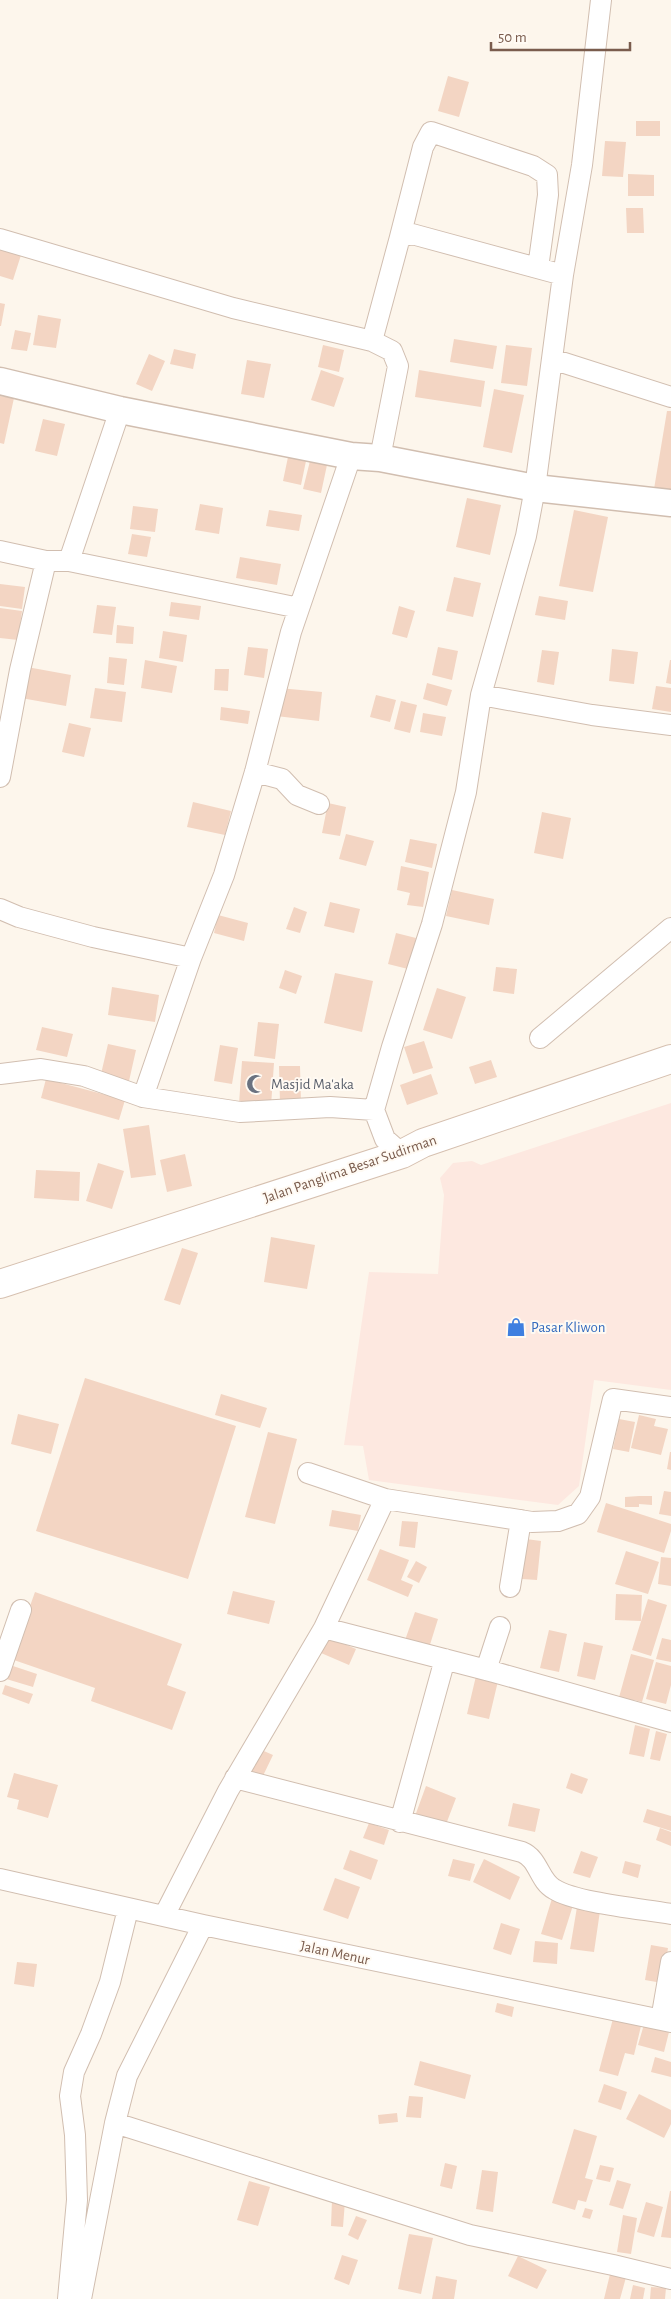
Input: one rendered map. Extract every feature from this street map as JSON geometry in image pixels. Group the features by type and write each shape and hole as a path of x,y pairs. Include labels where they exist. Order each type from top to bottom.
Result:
{"main road":[{"name":"Jalan Panglima Besar Sudirman","path":"0,1284 402,1154 432,1140 671,1059"}],"street":[{"path":"550,272 582,165 601,0"},
{"path":"372,341 423,146 431,132 533,166 547,175 552,359 535,488 526,536 481,695 466,792 432,924 392,1047 374,1110 385,1139 402,1154"},
{"path":"400,237 412,234 550,272"},
{"path":"0,239 232,308 372,341 392,351 398,366 380,458"},
{"path":"552,359 671,397"},
{"path":"0,380 120,410 351,456 380,458 535,488 671,503"},
{"path":"70,561 120,410"},
{"path":"142,1097 191,958 224,875 255,772 260,745 299,608 351,456"},
{"path":"0,551 46,560 70,561 299,608"},
{"path":"0,777 26,642 46,560"},
{"path":"481,695 592,715 671,726"},
{"path":"255,772 282,779 297,795 319,804"},
{"path":"0,909 18,917 92,937 191,958"},
{"path":"540,1038 671,928"},
{"path":"0,1074 41,1070 84,1076 142,1097 240,1112 330,1107 374,1110"},
{"path":"308,1473 385,1499 521,1520 558,1521 578,1514 590,1497 597,1476 612,1399 671,1407"},
{"path":"164,1916 235,1778 324,1628 385,1499"},
{"path":"510,1587 521,1520"},
{"path":"0,1672 21,1610"},
{"path":"324,1628 486,1670 671,1722"},
{"path":"486,1670 500,1628"},
{"path":"400,1822 445,1659"},
{"path":"235,1778 526,1854 535,1861 550,1888 556,1891 578,1898 671,1914"},
{"name":"Jalan Menur","path":"0,1880 203,1925 666,2021"},
{"path":"68,2299 78,2200 75,2136 70,2096 74,2072 91,2034 110,1982 128,1909"},
{"path":"81,2299 115,2123 127,2076 203,1925"},
{"path":"666,2021 671,1962"},
{"path":"115,2123 470,2235 671,2279"}],"shaded area":[{"name":"Pasar Kliwon","path":"671,1103 671,1390 594,1380 579,1486 558,1505 369,1480 363,1446 344,1445 369,1272 438,1274 444,1195 440,1178 453,1163 472,1161 481,1165"}],"building":[{"path":"448,76 469,82 459,117 438,111"},
{"path":"636,121 660,121 660,136 636,136"},
{"path":"605,141 626,142 623,177 602,176"},
{"path":"628,174 654,175 654,196 628,196"},
{"path":"626,208 643,208 644,233 627,233"},
{"path":"0,248 22,252 13,280 0,276"},
{"path":"0,303 5,304 1,326 0,326"},
{"path":"38,315 61,319 56,348 33,345"},
{"path":"15,330 31,333 27,351 11,349"},
{"path":"454,339 497,346 493,369 450,362"},
{"path":"323,345 344,350 339,372 318,367"},
{"path":"506,345 532,348 527,386 501,383"},
{"path":"174,349 196,354 193,369 170,364"},
{"path":"149,354 165,361 152,391 136,384"},
{"path":"247,360 271,364 264,398 241,394"},
{"path":"321,370 344,378 334,407 311,400"},
{"path":"419,370 485,381 481,407 415,397"},
{"path":"494,389 524,395 512,453 483,447"},
{"path":"0,396 14,398 4,444 0,443"},
{"path":"667,411 671,411 671,492 654,489"},
{"path":"43,419 65,424 57,456 35,451"},
{"path":"288,457 306,461 301,485 283,481"},
{"path":"310,461 327,465 321,493 303,489"},
{"path":"467,498 501,505 490,555 456,547"},
{"path":"200,504 223,508 219,534 195,530"},
{"path":"133,506 158,509 155,532 130,529"},
{"path":"269,510 302,515 299,531 266,526"},
{"path":"574,510 608,517 593,592 559,586"},
{"path":"132,534 151,537 147,557 128,554"},
{"path":"240,557 281,564 277,585 236,578"},
{"path":"454,577 481,583 473,617 446,611"},
{"path":"0,584 25,587 22,609 0,606"},
{"path":"539,596 568,601 565,620 535,615"},
{"path":"171,602 201,606 199,620 169,616"},
{"path":"97,605 116,607 112,635 93,633"},
{"path":"399,606 415,611 407,638 392,634"},
{"path":"0,608 22,611 18,640 0,638"},
{"path":"117,625 134,627 133,644 116,643"},
{"path":"163,631 187,635 183,662 159,658"},
{"path":"248,647 268,649 264,678 244,675"},
{"path":"438,647 458,651 452,680 432,675"},
{"path":"612,649 638,652 634,684 609,681"},
{"path":"542,650 559,652 554,685 537,682"},
{"path":"109,657 127,659 124,685 107,683"},
{"path":"145,660 177,666 172,693 141,688"},
{"path":"671,660 671,684 666,683"},
{"path":"27,667 71,675 66,706 21,698"},
{"path":"215,669 229,669 228,691 214,690"},
{"path":"427,683 452,690 447,706 423,699"},
{"path":"656,686 671,688 671,712 652,709"},
{"path":"95,688 126,692 122,722 90,718"},
{"path":"279,688 322,692 319,721 276,716"},
{"path":"376,695 396,700 390,722 370,717"},
{"path":"401,701 417,705 410,733 394,729"},
{"path":"221,707 250,711 248,724 220,720"},
{"path":"423,713 446,717 442,736 420,732"},
{"path":"69,723 91,728 84,757 62,752"},
{"path":"193,802 231,811 225,835 187,827"},
{"path":"328,803 346,807 340,836 322,833"},
{"path":"542,812 571,818 563,859 534,853"},
{"path":"346,834 374,841 366,866 339,859"},
{"path":"410,839 437,844 432,868 405,862"},
{"path":"401,866 429,872 423,907 407,905 410,893 397,890"},
{"path":"452,890 494,899 489,925 446,916"},
{"path":"330,902 360,909 354,933 324,926"},
{"path":"294,907 307,912 300,933 286,929"},
{"path":"218,915 248,923 244,941 214,933"},
{"path":"396,933 416,938 408,969 388,964"},
{"path":"496,967 517,969 514,994 493,991"},
{"path":"285,970 302,976 296,994 279,988"},
{"path":"335,973 373,981 362,1032 324,1023"},
{"path":"112,987 159,995 155,1022 108,1015"},
{"path":"437,988 466,997 452,1039 423,1030"},
{"path":"258,1022 279,1024 275,1059 254,1056"},
{"path":"42,1027 73,1034 67,1057 36,1050"},
{"path":"424,1041 433,1068 413,1074 404,1047"},
{"path":"108,1044 136,1050 129,1081 101,1074"},
{"path":"220,1045 238,1048 232,1084 214,1081"},
{"path":"491,1060 497,1077 475,1084 469,1067"},
{"name":"Masjid Ma'aka","path":"242,1061 274,1063 271,1106 239,1104"},
{"path":"279,1066 300,1066 301,1103 280,1103"},
{"path":"431,1074 438,1094 407,1105 400,1085"},
{"path":"46,1079 125,1100 119,1120 41,1098"},
{"path":"149,1125 156,1175 131,1178 123,1129"},
{"path":"185,1154 192,1186 167,1192 160,1160"},
{"path":"98,1163 124,1171 112,1209 86,1201"},
{"path":"36,1170 80,1172 79,1201 34,1198"},
{"path":"271,1237 315,1245 307,1289 264,1282"},
{"path":"182,1248 198,1253 180,1305 164,1300"},
{"path":"85,1378 236,1426 188,1579 36,1531"},
{"path":"221,1394 267,1408 260,1428 215,1415"},
{"path":"18,1414 59,1424 51,1454 11,1444"},
{"path":"639,1415 656,1419 654,1426 668,1429 661,1455 631,1448"},
{"path":"619,1419 635,1422 629,1452 613,1449"},
{"path":"268,1432 297,1439 275,1524 245,1517"},
{"path":"671,1452 671,1470 667,1469"},
{"path":"664,1491 671,1492 671,1516 659,1514"},
{"path":"652,1496 652,1505 639,1504 639,1507 625,1507 625,1497"},
{"path":"606,1503 671,1524 671,1531 664,1553 597,1532"},
{"path":"332,1510 361,1515 358,1531 329,1526"},
{"path":"402,1521 418,1522 415,1548 399,1546"},
{"path":"526,1539 541,1541 537,1580 522,1579"},
{"path":"380,1549 409,1560 401,1580 413,1585 408,1597 367,1580"},
{"path":"626,1551 659,1562 648,1594 615,1584"},
{"path":"661,1557 671,1558 671,1586 658,1584"},
{"path":"416,1561 427,1567 419,1583 407,1577"},
{"path":"233,1591 275,1601 269,1624 227,1614"},
{"path":"35,1592 182,1644 167,1685 186,1692 172,1730 91,1701 95,1688 11,1659"},
{"path":"616,1594 642,1595 641,1621 615,1620"},
{"path":"648,1599 667,1605 651,1656 632,1650"},
{"path":"415,1612 438,1619 428,1651 404,1643"},
{"path":"549,1630 567,1634 559,1672 540,1668"},
{"path":"328,1637 356,1649 349,1665 321,1653"},
{"path":"662,1638 671,1640 671,1662 656,1659"},
{"path":"584,1642 603,1646 595,1680 577,1676"},
{"path":"631,1654 654,1660 642,1702 634,1700 633,1705 618,1701"},
{"path":"656,1662 671,1666 671,1685 666,1704 646,1699"},
{"path":"7,1664 37,1674 33,1687 3,1678"},
{"path":"476,1676 498,1681 489,1719 467,1714"},
{"path":"5,1685 33,1694 29,1704 2,1694"},
{"path":"635,1725 650,1729 644,1757 629,1754"},
{"path":"656,1731 667,1734 660,1761 650,1759"},
{"path":"257,1748 273,1755 260,1782 244,1774"},
{"path":"14,1773 58,1785 48,1818 17,1809 19,1800 7,1797"},
{"path":"571,1773 588,1779 582,1794 566,1788"},
{"path":"426,1786 456,1798 445,1827 415,1816"},
{"path":"513,1803 540,1809 535,1832 508,1826"},
{"path":"647,1809 671,1816 671,1831 643,1822"},
{"path":"369,1823 389,1830 384,1845 363,1838"},
{"path":"660,1828 671,1832 671,1846 656,1840"},
{"path":"350,1850 378,1860 371,1880 343,1869"},
{"path":"581,1851 598,1857 590,1878 573,1873"},
{"path":"453,1859 475,1864 470,1881 448,1876"},
{"path":"484,1859 520,1877 510,1900 473,1882"},
{"path":"625,1861 641,1865 638,1878 622,1873"},
{"path":"335,1878 360,1887 348,1919 323,1910"},
{"path":"554,1892 575,1899 562,1940 541,1934"},
{"path":"577,1907 600,1911 594,1952 570,1949"},
{"path":"501,1923 520,1929 511,1955 493,1949"},
{"path":"535,1941 558,1943 557,1964 533,1962"},
{"path":"651,1945 668,1948 662,1983 645,1980"},
{"path":"17,1962 37,1964 34,1987 14,1984"},
{"path":"497,2003 514,2007 512,2017 495,2012"},
{"path":"614,2015 642,2022 634,2055 625,2053 618,2076 599,2071"},
{"path":"645,2021 670,2028 664,2052 638,2045"},
{"path":"655,2057 671,2062 671,2077 651,2072"},
{"path":"420,2061 471,2075 465,2099 414,2085"},
{"path":"604,2084 627,2092 621,2110 598,2102"},
{"path":"639,2094 671,2110 671,2124 664,2138 626,2119"},
{"path":"409,2096 423,2097 421,2118 406,2117"},
{"path":"397,2113 398,2122 379,2124 378,2115"},
{"path":"574,2129 597,2136 585,2178 593,2180 586,2202 578,2200 575,2210 552,2203"},
{"path":"445,2163 457,2166 452,2189 440,2186"},
{"path":"600,2165 614,2168 610,2182 596,2179"},
{"path":"482,2170 498,2172 493,2212 476,2209"},
{"path":"617,2180 631,2184 623,2209 609,2205"},
{"path":"249,2181 270,2187 258,2226 237,2220"},
{"path":"671,2191 671,2238 661,2237"},
{"path":"332,2200 345,2201 343,2227 331,2226"},
{"path":"646,2202 663,2207 654,2237 637,2232"},
{"path":"585,2208 593,2210 590,2219 582,2217"},
{"path":"623,2215 637,2218 631,2254 617,2252"},
{"path":"356,2216 367,2220 358,2240 348,2235"},
{"path":"409,2234 433,2238 421,2294 398,2289"},
{"path":"342,2255 358,2260 349,2285 334,2279"},
{"path":"518,2256 547,2270 537,2289 508,2276"},
{"path":"612,2266 628,2270 620,2299 604,2299"},
{"path":"436,2276 457,2280 454,2299 432,2299"},
{"path":"633,2285 645,2288 643,2299 630,2299"},
{"path":"651,2287 666,2288 665,2299 650,2299"}],"place":[{"name":"Masjid Ma'aka","path":"256,1084"},
{"name":"Pasar Kliwon","path":"516,1327"}]}
